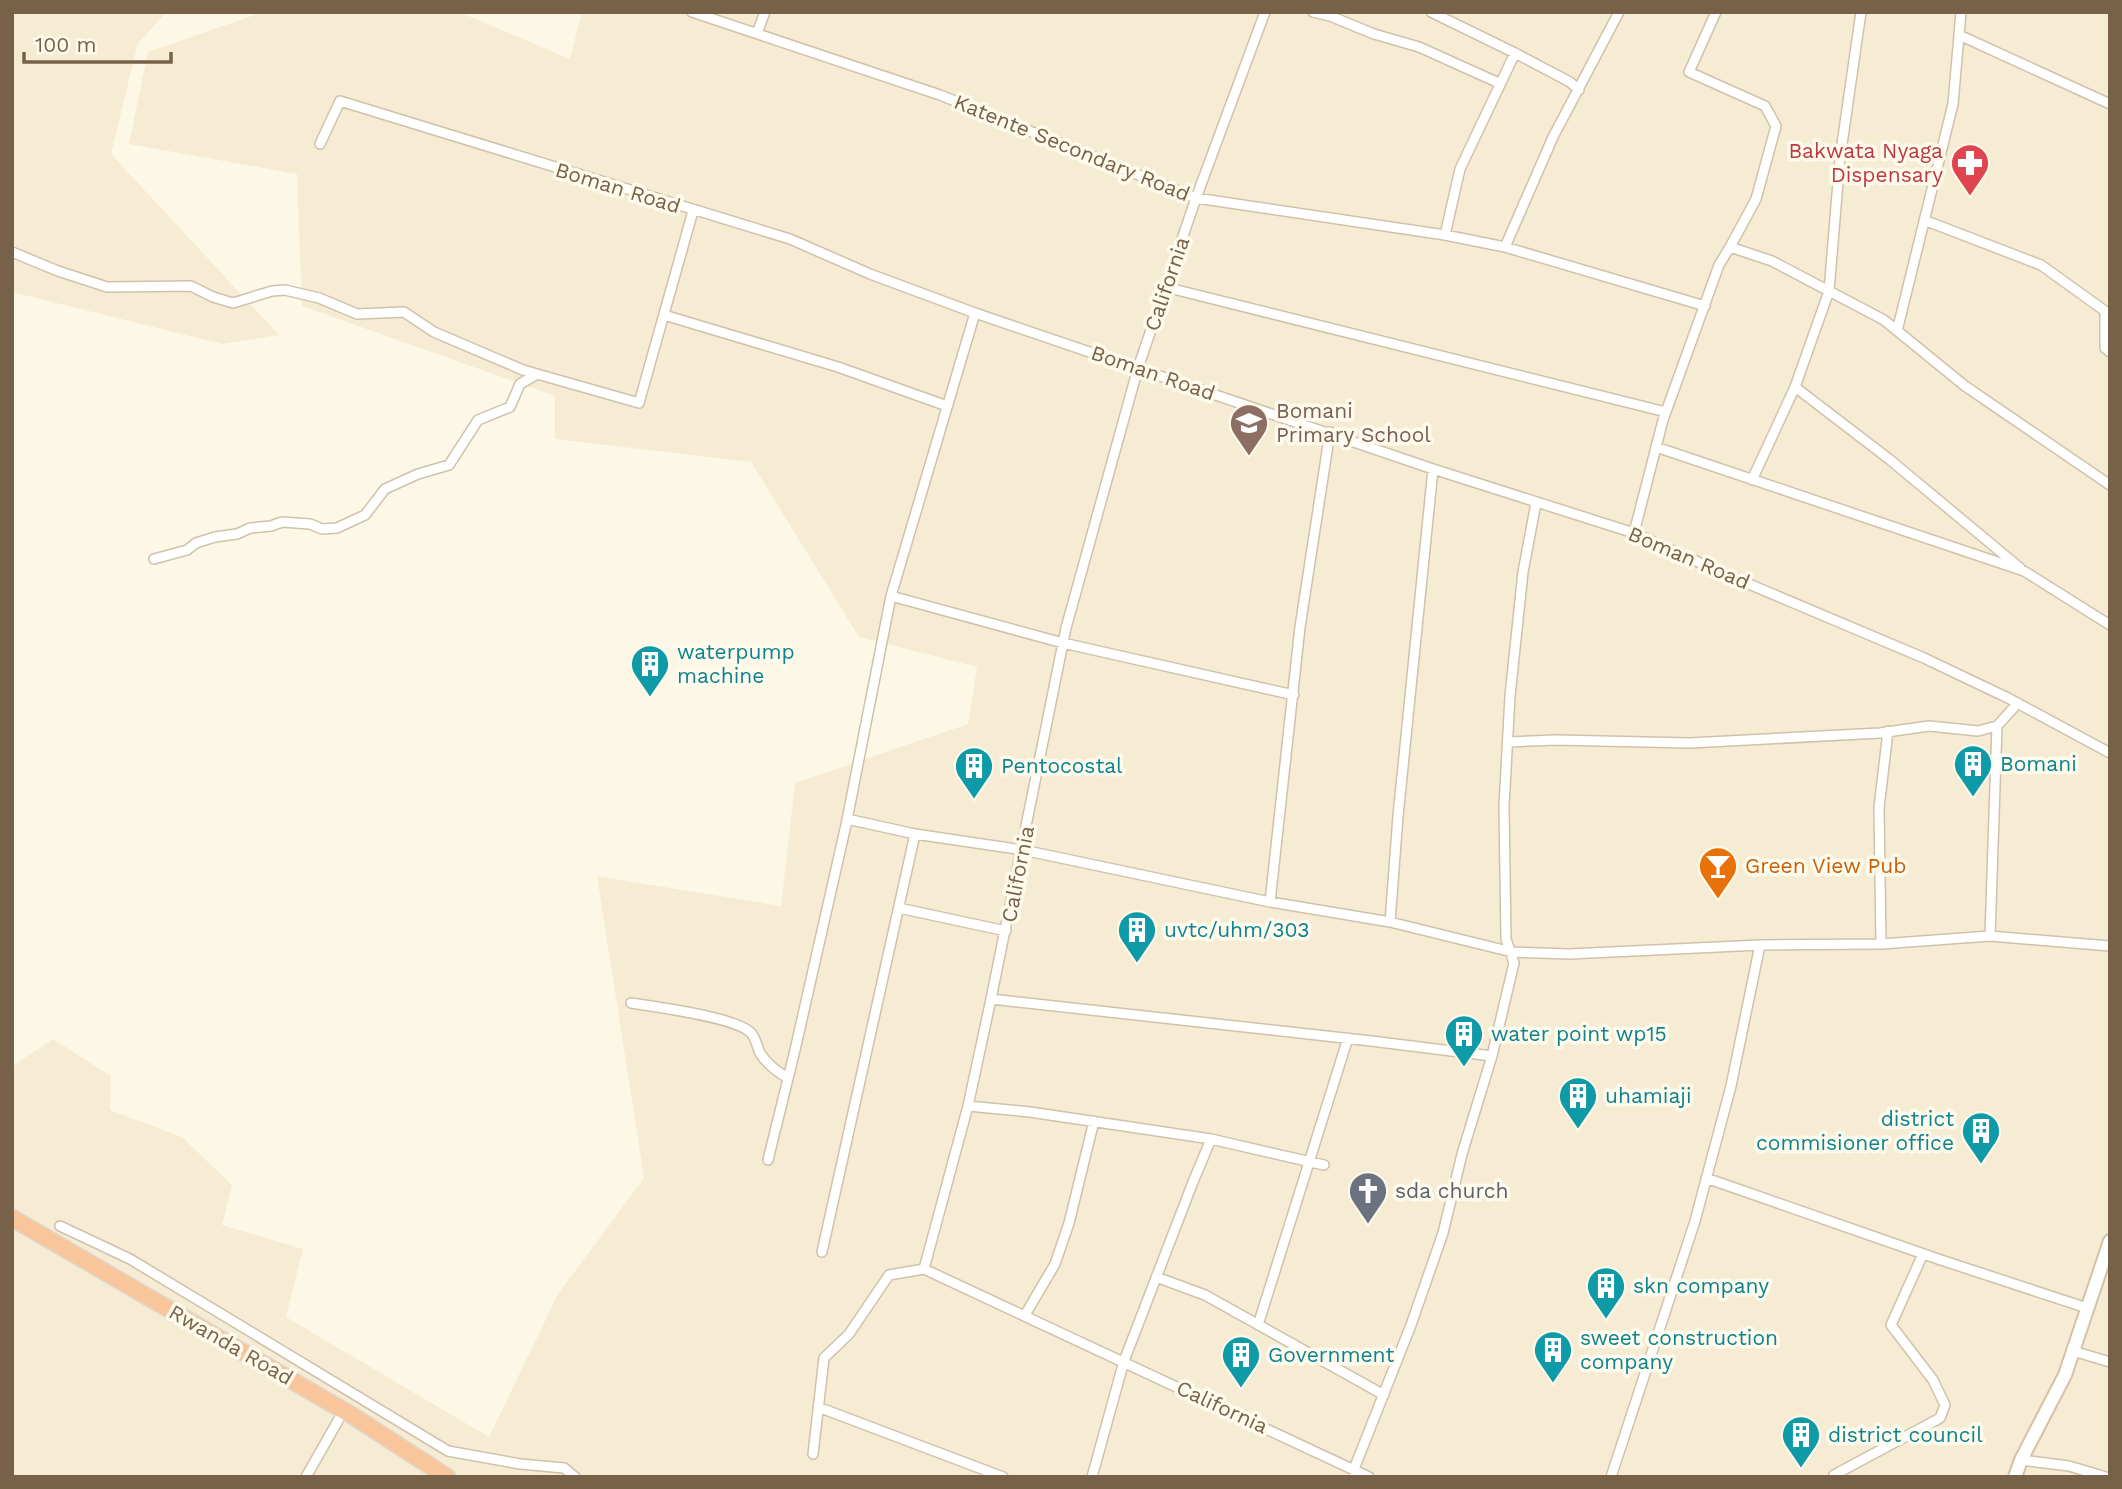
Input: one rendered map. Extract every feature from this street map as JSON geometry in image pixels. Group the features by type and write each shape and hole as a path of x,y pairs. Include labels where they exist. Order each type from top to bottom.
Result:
{"highway":[{"name":"Rwanda Road","path":"12,1218 344,1410 447,1477"}],"street":[{"name":"Katente Secondary Road","path":"692,12 940,95 1196,198 1445,235 1505,247 1704,306"},
{"path":"757,33 765,12"},
{"name":"California","path":"1265,12 1196,198 1138,368 1063,643 1023,850 968,1106 924,1269 1124,1361 1354,1473 1369,1477"},
{"path":"1313,12 1419,47 1499,83"},
{"path":"1431,12 1515,53 1570,82 1579,90"},
{"path":"1505,247 1553,137 1619,12"},
{"path":"1634,533 1666,412 1719,265 1756,199 1776,126 1765,106 1689,72 1716,12"},
{"path":"1752,480 1795,387 1829,291 1840,158 1861,12"},
{"path":"1898,331 1953,104 1961,12"},
{"path":"1959,35 2110,104"},
{"path":"1445,235 1460,169 1515,53"},
{"name":"Boman Road","path":"320,144 340,101 790,239 870,274 975,313 1536,503 1634,533 1924,658 2110,753"},
{"path":"12,252 107,288 191,286 233,303 272,291 285,290 319,298 357,314 404,312 433,332 480,353 537,374 639,402 693,211"},
{"path":"1924,220 2041,265 2088,296 2105,311 2105,348 2110,352"},
{"path":"1730,247 1772,261 1884,320 1965,386 2110,485"},
{"path":"1166,287 1666,412"},
{"path":"768,1160 847,819 891,596 975,313"},
{"path":"664,315 838,367 947,406"},
{"path":"154,559 187,550 195,543 237,534 250,528 282,522 310,524 322,529 337,528 365,515 385,489 418,474 449,465 478,420 510,407 520,384 537,374"},
{"path":"1795,387 1889,459 2024,571 2110,625"},
{"path":"1270,902 1300,627 1331,432"},
{"path":"1656,447 2024,571"},
{"path":"1390,922 1400,789 1433,468"},
{"path":"1354,1473 1443,1233 1462,1154 1492,1056 1514,963 1506,939 1504,806 1507,742 1523,572 1536,503"},
{"path":"891,596 1063,643 1294,695"},
{"path":"1507,742 1556,740 1690,743 1929,726 1978,731 1997,726 2018,704"},
{"path":"1990,936 1997,726"},
{"path":"1881,944 1879,808 1888,731"},
{"path":"847,819 915,834 1023,850 1270,902 1390,922 1512,952 1569,954 1760,945 1881,944 1990,936 2110,946"},
{"path":"822,1252 915,834"},
{"path":"899,908 1006,931"},
{"path":"1611,1477 1695,1222 1731,1086 1760,945"},
{"path":"991,999 1492,1056"},
{"path":"631,1003 683,1010 737,1024 752,1034 761,1054 776,1071 788,1078"},
{"path":"1258,1325 1307,1161 1348,1038"},
{"path":"968,1106 1211,1139 1324,1165"},
{"path":"1025,1315 1055,1264 1069,1223 1094,1121"},
{"path":"1093,1477 1124,1361 1211,1139"},
{"path":"1706,1178 2087,1308"},
{"path":"60,1226 130,1259 448,1451 520,1464 564,1468 575,1477"},
{"path":"2015,1477 2064,1375 2110,1241"},
{"path":"1834,1475 1940,1418 1945,1405 1933,1380 1891,1325 1923,1254"},
{"path":"813,1454 824,1358 849,1334 889,1275 924,1269"},
{"path":"1156,1277 1205,1295 1384,1395"},
{"path":"2073,1351 2110,1362"},
{"path":"818,1406 1003,1477"},
{"path":"306,1477 344,1410"},
{"path":"2021,1460 2069,1466 2106,1477"}],"shaded area":[{"path":"12,12 167,12 138,43 111,154 279,335 222,344 12,292"},
{"path":"263,12 459,12 570,59 582,12 2110,12 2110,1477 12,1477 12,1066 53,1039 111,1076 110,1110 182,1137 232,1185 222,1225 303,1249 286,1317 489,1437 558,1294 644,1178 597,876 781,906 795,783 968,724 977,667 859,637 751,462 555,439 555,396 302,306 297,174 129,144 148,52"}],"place":[{"name":"Bakwata Nyaga Dispensary","path":"1970,197"},
{"name":"Bomani Primary School","path":"1249,457"},
{"name":"waterpump machine","path":"650,698"},
{"name":"Bomani","path":"1973,798"},
{"name":"Pentocostal","path":"974,800"},
{"name":"Green View Pub","path":"1718,900"},
{"name":"uvtc/uhm/303","path":"1137,964"},
{"name":"water point wp15","path":"1464,1068"},
{"name":"uhamiaji","path":"1578,1130"},
{"name":"district commisioner office","path":"1981,1165"},
{"name":"sda church","path":"1368,1225"},
{"name":"skn company","path":"1606,1320"},
{"name":"sweet construction company","path":"1553,1384"},
{"name":"Government","path":"1241,1389"},
{"name":"district council","path":"1801,1469"}]}
